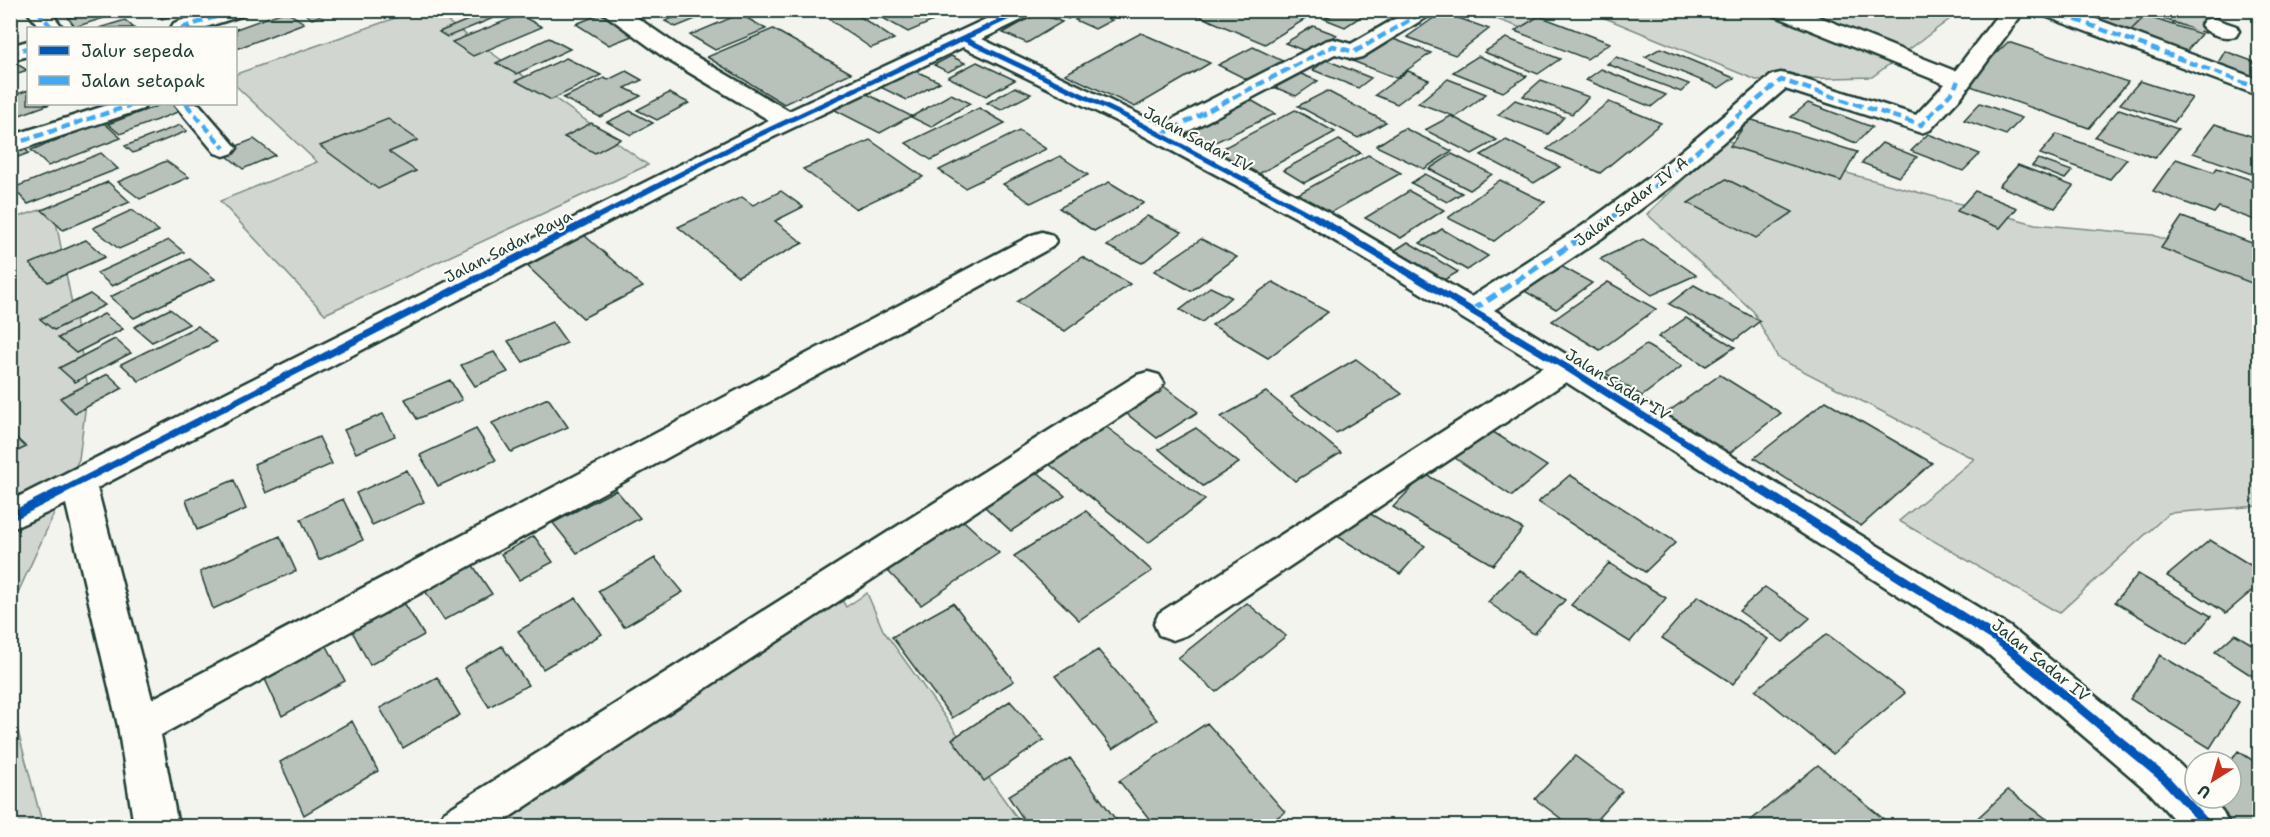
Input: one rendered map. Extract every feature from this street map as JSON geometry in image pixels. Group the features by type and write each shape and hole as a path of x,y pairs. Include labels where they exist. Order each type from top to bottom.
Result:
{"street":[{"path":"37,10 51,27"},
{"path":"185,27 236,10"},
{"path":"610,10 673,53 787,120"},
{"path":"1161,135 1333,46 1354,52 1427,10"},
{"path":"1781,10 1958,81 2014,10"},
{"path":"2050,10 2259,89"},
{"name":"Jalan Sadar Raya","path":"10,517 83,499 787,120 964,39 1015,12"},
{"name":"Jalan Sadar IV","path":"964,39 1161,135 1307,212 1566,367 1996,638 2165,779 2208,826"},
{"path":"10,54 27,48"},
{"name":"Jalan Sadar IV A","path":"1473,310 1592,231 1664,179 1781,80 1921,125 1952,92 1958,81"},
{"path":"10,145 131,105"},
{"path":"187,105 224,148"},
{"path":"138,726 1042,241"},
{"path":"1173,624 1566,367"},
{"path":"459,826 1148,382"},
{"path":"83,499 138,726 156,826"}],"shaded area":[{"path":"1940,10 1954,16 1872,77 1756,80 1588,11"},
{"path":"415,11 433,11 648,165 325,314 220,201 317,162 237,87 237,74"},
{"path":"1474,11 1553,11 1524,29"},
{"path":"1725,140 2035,224 2153,235 2259,274 2259,506 2169,513 2059,613 1899,521 1974,459 1778,358 1753,311 1647,214"},
{"path":"53,206 88,387 79,459 11,608 11,219"},
{"path":"836,590 846,607 867,593 883,630 1023,826 485,826"},
{"path":"11,705 43,826 11,826"}],"building":[{"path":"93,10 122,10 123,12 75,27 68,18"},
{"path":"152,10 189,10 162,19"},
{"path":"300,10 335,10 312,19"},
{"path":"479,10 455,20 441,12"},
{"path":"492,10 513,10 447,37 439,32"},
{"path":"651,10 678,10 662,17"},
{"path":"692,10 710,13 676,27 665,21"},
{"path":"756,10 787,10 769,18"},
{"path":"832,10 850,10 894,39 871,48 822,14"},
{"path":"876,10 938,10 947,15 908,32 872,12"},
{"path":"1083,10 1068,19 1053,12"},
{"path":"1185,10 1320,10 1265,44"},
{"path":"1339,10 1368,12 1345,27 1325,19"},
{"path":"2086,10 2127,10 2145,16 2125,36 2076,20"},
{"path":"2137,10 2224,10 2205,33"},
{"path":"286,11 304,23 237,49 237,29"},
{"path":"1091,11 1112,20 1095,29 1075,20"},
{"path":"1442,12 1489,29 1455,55 1407,37"},
{"path":"603,13 637,34 609,45 576,24"},
{"path":"1038,13 1062,22 1027,43 1003,33"},
{"path":"740,14 766,29 715,50 690,35"},
{"path":"520,15 542,27 473,56 452,42"},
{"path":"1539,16 1610,43 1587,59 1515,31"},
{"path":"2145,16 2201,34 2184,54 2125,36"},
{"path":"125,20 133,27 102,27"},
{"path":"1313,26 1337,35 1310,53 1285,43"},
{"path":"773,29 851,73 784,104 707,57"},
{"path":"1141,33 1210,63 1135,107 1065,74"},
{"path":"1385,36 1431,53 1396,78 1350,60"},
{"path":"549,38 570,49 516,74 496,63"},
{"path":"1506,38 1560,59 1538,74 1484,52"},
{"path":"2008,42 2128,82 2089,128 1965,84"},
{"path":"1253,47 1287,63 1252,82 1218,65"},
{"path":"1661,48 1734,78 1719,88 1645,57"},
{"path":"2225,51 2260,64 2260,86 2215,68"},
{"path":"951,56 965,63 948,72 934,65"},
{"path":"1478,56 1527,76 1503,92 1453,72"},
{"path":"1616,57 1689,84 1681,92 1607,64"},
{"path":"566,58 601,75 551,100 516,81"},
{"path":"1326,60 1371,78 1358,88 1313,70"},
{"path":"10,61 12,61 27,70 10,76"},
{"path":"977,62 1015,80 986,96 948,77"},
{"path":"907,67 940,82 907,100 874,84"},
{"path":"1601,69 1666,95 1651,107 1586,80"},
{"path":"626,71 642,80 625,88 641,96 600,117 563,98 604,78 608,80"},
{"path":"1408,71 1429,80 1397,104 1375,95"},
{"path":"1296,72 1318,81 1296,96 1274,87"},
{"path":"1448,79 1486,94 1456,117 1418,103"},
{"path":"1541,80 1589,97 1572,114 1523,96"},
{"path":"2140,81 2192,98 2174,122 2120,104"},
{"path":"1015,87 1031,94 1001,110 987,103"},
{"path":"27,90 27,105 47,105 20,115 10,108 10,97"},
{"path":"859,90 911,116 880,133 829,107"},
{"path":"1327,91 1386,122 1358,138 1298,106"},
{"path":"669,93 689,103 657,120 637,110"},
{"path":"951,94 970,103 931,127 911,117"},
{"path":"1249,99 1275,114 1207,146 1181,130"},
{"path":"1515,100 1564,117 1548,134 1498,115"},
{"path":"1609,102 1661,123 1600,173 1547,149"},
{"path":"1808,103 1872,127 1856,143 1791,117"},
{"path":"1980,103 2022,118 2006,135 1964,120"},
{"path":"159,105 176,105 183,110 120,134 108,124"},
{"path":"979,108 1005,123 931,160 906,143"},
{"path":"2119,109 2178,129 2155,158 2095,137"},
{"path":"1295,110 1335,132 1255,176 1214,153"},
{"path":"630,111 653,123 631,135 607,122"},
{"path":"1451,116 1497,140 1472,154 1425,130"},
{"path":"388,119 418,140 389,152 416,171 378,189 320,146"},
{"path":"1749,119 1857,152 1841,181 1730,146"},
{"path":"103,122 121,138 48,166 31,150"},
{"path":"591,123 621,139 595,153 564,137"},
{"path":"2215,124 2260,139 2260,177 2193,153"},
{"path":"180,125 187,131 133,153 125,146"},
{"path":"1404,128 1452,151 1424,169 1376,146"},
{"path":"1019,131 1046,149 965,188 939,170"},
{"path":"1928,134 1980,154 1963,171 1911,151"},
{"path":"2057,134 2127,159 2110,179 2040,154"},
{"path":"254,139 275,155 243,169 222,152"},
{"path":"870,140 923,177 856,209 803,169"},
{"path":"1339,140 1361,153 1304,183 1283,170"},
{"path":"1506,140 1560,167 1534,183 1481,155"},
{"path":"1882,143 1917,157 1899,177 1862,163"},
{"path":"20,144 29,153 10,160 10,148"},
{"path":"101,153 118,169 28,204 13,188"},
{"path":"1452,154 1492,174 1470,190 1429,169"},
{"path":"1368,155 1401,173 1323,217 1291,198"},
{"path":"1060,156 1088,175 1031,203 1003,184"},
{"path":"2038,159 2072,171 2065,179 2032,166"},
{"path":"2176,159 2214,172 2217,168 2260,183 2260,222 2219,207 2214,213 2153,191"},
{"path":"166,161 189,177 140,199 118,182"},
{"path":"2018,165 2073,186 2055,208 1999,186"},
{"path":"1425,174 1462,193 1447,202 1411,183"},
{"path":"1726,179 1793,212 1756,238 1688,203"},
{"path":"1500,180 1545,202 1494,241 1448,218"},
{"path":"108,182 130,202 63,230 42,210"},
{"path":"1109,182 1144,203 1094,231 1059,208"},
{"path":"781,191 803,207 775,221 803,243 738,276 678,227 742,197 753,205"},
{"path":"1409,191 1444,210 1401,238 1365,218"},
{"path":"1975,191 2017,208 2000,228 1957,211"},
{"path":"132,210 159,231 119,249 93,228"},
{"path":"1147,216 1182,232 1142,263 1107,246"},
{"path":"2182,217 2260,246 2259,286 2161,248"},
{"path":"1442,229 1488,256 1467,270 1420,243"},
{"path":"584,235 643,287 583,318 524,263"},
{"path":"1201,239 1237,257 1191,291 1154,271"},
{"path":"1643,239 1696,275 1652,295 1600,259"},
{"path":"86,240 105,257 48,282 30,264"},
{"path":"169,240 184,252 112,286 97,273"},
{"path":"1408,242 1458,272 1437,284 1389,254"},
{"path":"1082,257 1130,284 1065,331 1017,302"},
{"path":"190,259 215,279 134,318 110,297"},
{"path":"1557,264 1592,283 1556,309 1521,289"},
{"path":"1273,282 1328,312 1268,358 1212,325"},
{"path":"1608,282 1656,309 1600,350 1552,321"},
{"path":"1694,285 1760,321 1735,340 1669,304"},
{"path":"1210,287 1231,297 1202,322 1180,310"},
{"path":"90,294 105,305 54,330 40,319"},
{"path":"170,309 189,324 152,342 134,327"},
{"path":"104,314 123,329 76,353 58,338"},
{"path":"1686,318 1735,347 1706,366 1658,337"},
{"path":"552,322 567,343 523,362 508,341"},
{"path":"198,326 216,342 139,381 121,364"},
{"path":"115,339 131,353 75,382 59,368"},
{"path":"1646,345 1682,366 1642,396 1605,373"},
{"path":"494,352 508,372 475,386 461,365"},
{"path":"1356,359 1402,394 1336,433 1291,397"},
{"path":"108,374 123,388 75,413 60,398"},
{"path":"1720,375 1781,413 1727,455 1665,414"},
{"path":"450,380 462,400 417,419 405,399"},
{"path":"1162,385 1198,412 1157,438 1122,410"},
{"path":"1266,392 1341,453 1295,481 1221,417"},
{"path":"548,398 568,427 511,452 492,423"},
{"path":"1826,401 1932,463 1861,526 1754,458"},
{"path":"383,414 395,436 356,453 344,430"},
{"path":"1105,426 1205,500 1148,543 1049,464"},
{"path":"1196,428 1239,463 1203,486 1159,449"},
{"path":"476,429 496,460 438,486 420,455"},
{"path":"1490,430 1547,466 1512,496 1455,458"},
{"path":"10,432 26,447 10,455"},
{"path":"319,437 332,464 266,493 254,464"},
{"path":"1027,463 1065,496 1011,531 973,496"},
{"path":"407,470 424,502 372,525 356,493"},
{"path":"1425,474 1523,529 1493,565 1393,507"},
{"path":"1570,475 1676,542 1645,572 1538,502"},
{"path":"234,480 246,509 197,530 186,500"},
{"path":"616,490 640,518 577,553 553,523"},
{"path":"343,499 363,540 319,560 301,519"},
{"path":"1362,509 1425,546 1400,574 1337,536"},
{"path":"1086,511 1152,571 1079,620 1014,556"},
{"path":"957,515 999,553 921,605 881,564"},
{"path":"280,536 296,571 213,609 200,572"},
{"path":"534,536 553,562 519,580 501,554"},
{"path":"2210,540 2260,571 2260,584 2226,613 2167,576"},
{"path":"468,558 492,594 444,620 420,583"},
{"path":"655,558 683,592 624,627 598,591"},
{"path":"1609,563 1666,598 1630,642 1571,605"},
{"path":"1519,570 1565,600 1534,634 1488,602"},
{"path":"2138,574 2211,616 2187,645 2115,602"},
{"path":"1765,587 1810,618 1783,642 1739,611"},
{"path":"1698,596 1768,639 1733,684 1662,638"},
{"path":"576,598 602,634 543,669 518,631"},
{"path":"403,601 424,635 370,665 351,629"},
{"path":"953,603 1014,681 952,718 892,637"},
{"path":"1247,603 1286,636 1216,692 1178,658"},
{"path":"1827,634 1905,693 1833,754 1755,690"},
{"path":"2235,634 2260,649 2260,681 2215,652"},
{"path":"326,644 345,681 282,716 264,677"},
{"path":"502,646 528,685 489,707 464,668"},
{"path":"1098,650 1157,720 1113,749 1055,676"},
{"path":"2160,655 2239,702 2210,748 2130,699"},
{"path":"437,677 460,715 403,748 380,708"},
{"path":"1010,701 1044,740 984,781 952,739"},
{"path":"352,721 378,771 304,815 280,762"},
{"path":"1207,723 1285,812 1264,826 1155,826 1119,781"},
{"path":"2243,754 2260,765 2260,826 2232,826 2208,810 2243,810"},
{"path":"1575,756 1622,791 1591,826 1571,826 1535,799"},
{"path":"1070,758 1119,824 1115,826 1028,826 1008,796"},
{"path":"1818,765 1892,826 1744,826"},
{"path":"2008,790 2056,826 1969,826"}],"tunnel":[{"path":"2182,10 2212,25"}],"marked path":[{"path":"37,10 51,27"},
{"path":"185,27 236,10"},
{"path":"1161,135 1333,46 1354,52 1427,10"},
{"path":"2050,10 2260,89"},
{"path":"10,54 27,48"},
{"path":"1473,310 1592,232 1664,179 1781,80 1921,125 1952,92 1958,81"},
{"path":"10,145 131,105"},
{"path":"187,105 224,148"}],"cycle path":[{"path":"10,517 739,144 1024,10"},
{"path":"964,39 1129,118 1307,212 1566,367 1996,638 2165,779 2208,826"}]}
